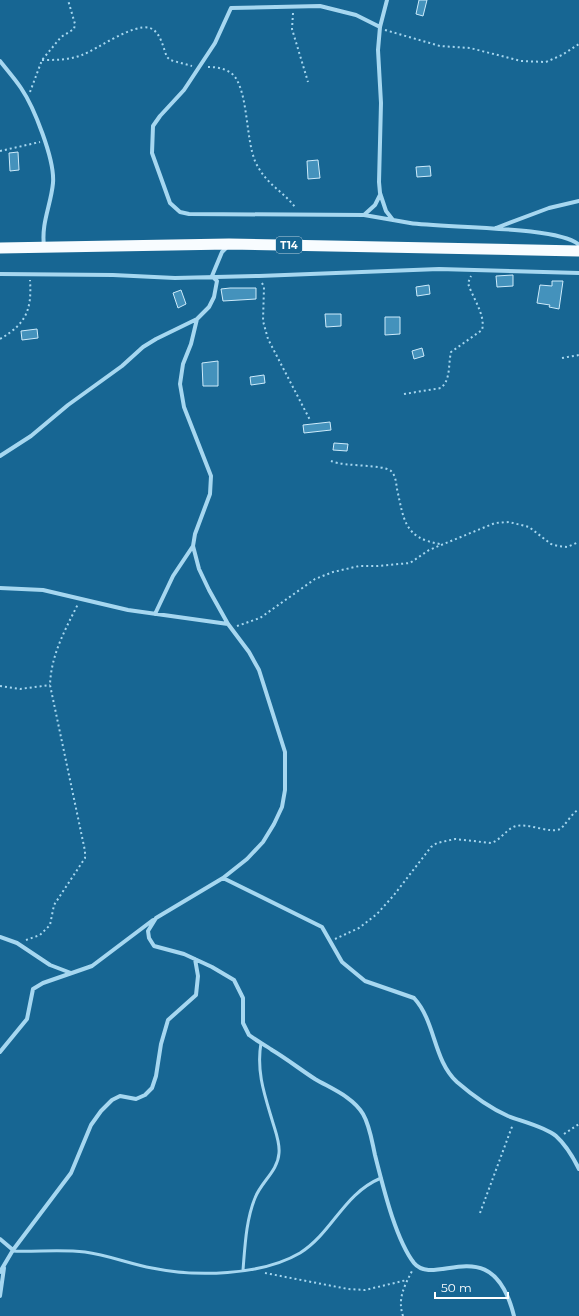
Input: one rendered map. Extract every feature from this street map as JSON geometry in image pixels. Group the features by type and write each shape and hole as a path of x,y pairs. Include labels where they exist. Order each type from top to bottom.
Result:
{"highway":[{"name":"T14","path":"0,248 229,244 579,251"}],"street":[{"path":"364,215 379,199 380,193 381,95 378,50 380,27 387,0"},
{"path":"380,27 363,17 339,9 320,6 294,6 261,9 231,8 215,43 184,90 160,116 153,126 152,153 170,203 180,212 189,214 364,215 431,226 494,228 559,236 579,244"},
{"path":"0,61 27,98 52,163 54,173 53,184 44,220 43,234 45,248"},
{"path":"380,193 386,212 393,220"},
{"path":"494,228 549,208 579,201"},
{"path":"212,276 222,252 229,244"},
{"path":"0,274 113,274 175,278 474,269 579,273"},
{"path":"0,456 31,436 156,338 197,319 209,307 214,297 217,281 212,276"},
{"path":"0,1052 27,1019 33,989 43,983 92,966 156,918 223,878 247,859 263,842 282,807 285,790 285,752 274,713 259,670 249,652 228,624 209,590 199,569 193,546 195,534 212,486 211,476 184,407 180,384 183,364 191,344 197,319"},
{"path":"155,614 173,576 193,546"},
{"path":"0,588 43,590 80,600 155,614 228,624"},
{"path":"223,878 322,927 342,962 365,981 414,998 426,1018 440,1056 452,1076 486,1103 515,1118 555,1135 567,1148 579,1168"},
{"path":"156,918 148,931 149,938 154,946 194,959 212,967 234,980 243,998 243,1023 249,1035 356,1104 367,1123 381,1178 402,1240 416,1264 425,1270 459,1266 484,1270 495,1276 502,1283 511,1303 514,1316"},
{"path":"0,937 17,942 46,963 72,974"},
{"path":"0,1272 13,1251 71,1173 91,1125 101,1111 112,1100 120,1096 136,1099 145,1095 152,1088 156,1076 161,1044 168,1020 196,995 198,976 194,959"},
{"path":"0,1239 13,1251"},
{"path":"0,1296 4,1266"}],"lane":[{"path":"245,1270 247,1230 255,1197 277,1164 279,1154 277,1138 260,1077 258,1063 261,1043"},
{"path":"13,1251 68,1250 85,1252 152,1268 184,1273 214,1273 266,1266 300,1253 324,1233 345,1204 359,1191 381,1178"}],"path":[{"path":"27,98 42,60 61,38 74,29 75,24 68,0"},
{"path":"294,6 292,29 308,82"},
{"path":"380,27 390,32 440,46 462,46 521,61 546,62 562,55 579,44"},
{"path":"42,60 57,60 80,55 125,33 144,28 151,28 156,32 167,57 170,60 198,68 220,68 228,71 235,76 241,92 256,162 267,182 285,196 301,215"},
{"path":"0,150 44,141"},
{"path":"404,394 441,388 445,384 448,377 451,352 482,330 484,324 468,282 474,269"},
{"path":"0,339 14,330 26,316 31,290 30,275"},
{"path":"259,276 264,287 263,321 268,339 310,420"},
{"path":"562,358 579,355"},
{"path":"331,461 340,465 378,467 390,470 394,476 403,517 410,530 425,542 441,544"},
{"path":"232,628 260,618 315,580 333,572 359,566 378,566 410,562 441,544 482,526 509,522 529,527 544,539 558,546 567,547 579,542"},
{"path":"17,942 40,935 50,925 56,900 85,858 85,851 50,685 50,671 57,648 80,600"},
{"path":"0,686 20,688 50,685"},
{"path":"331,941 359,928 377,914 394,895 426,852 437,843 454,839 491,843 496,841 512,828 527,824 555,830 562,827 579,808"},
{"path":"480,1213 506,1148 515,1118"},
{"path":"559,1139 579,1124"},
{"path":"404,1316 400,1305 400,1298 407,1280 416,1264"},
{"path":"245,1270 348,1289 376,1288 407,1280"}],"building":[{"path":"419,0 427,0 423,16 416,14"},
{"path":"18,152 19,170 10,171 9,153"},
{"path":"318,160 320,178 308,179 307,161"},
{"path":"430,166 431,176 417,177 416,167"},
{"path":"513,275 513,286 497,287 496,276"},
{"path":"552,281 563,281 559,309 549,307 550,305 537,303 540,285 552,286"},
{"path":"429,285 430,294 417,296 416,287"},
{"path":"256,288 256,299 223,301 221,289"},
{"path":"181,290 186,304 178,308 173,293"},
{"path":"325,314 341,314 341,326 326,327"},
{"path":"385,317 400,317 400,334 385,335"},
{"path":"37,329 38,338 22,340 21,331"},
{"path":"422,348 424,356 414,359 412,351"},
{"path":"218,361 218,386 203,386 202,363"},
{"path":"264,375 265,383 251,385 250,377"},
{"path":"330,422 331,430 304,433 303,425"},
{"path":"334,443 348,444 347,451 333,450"}]}
